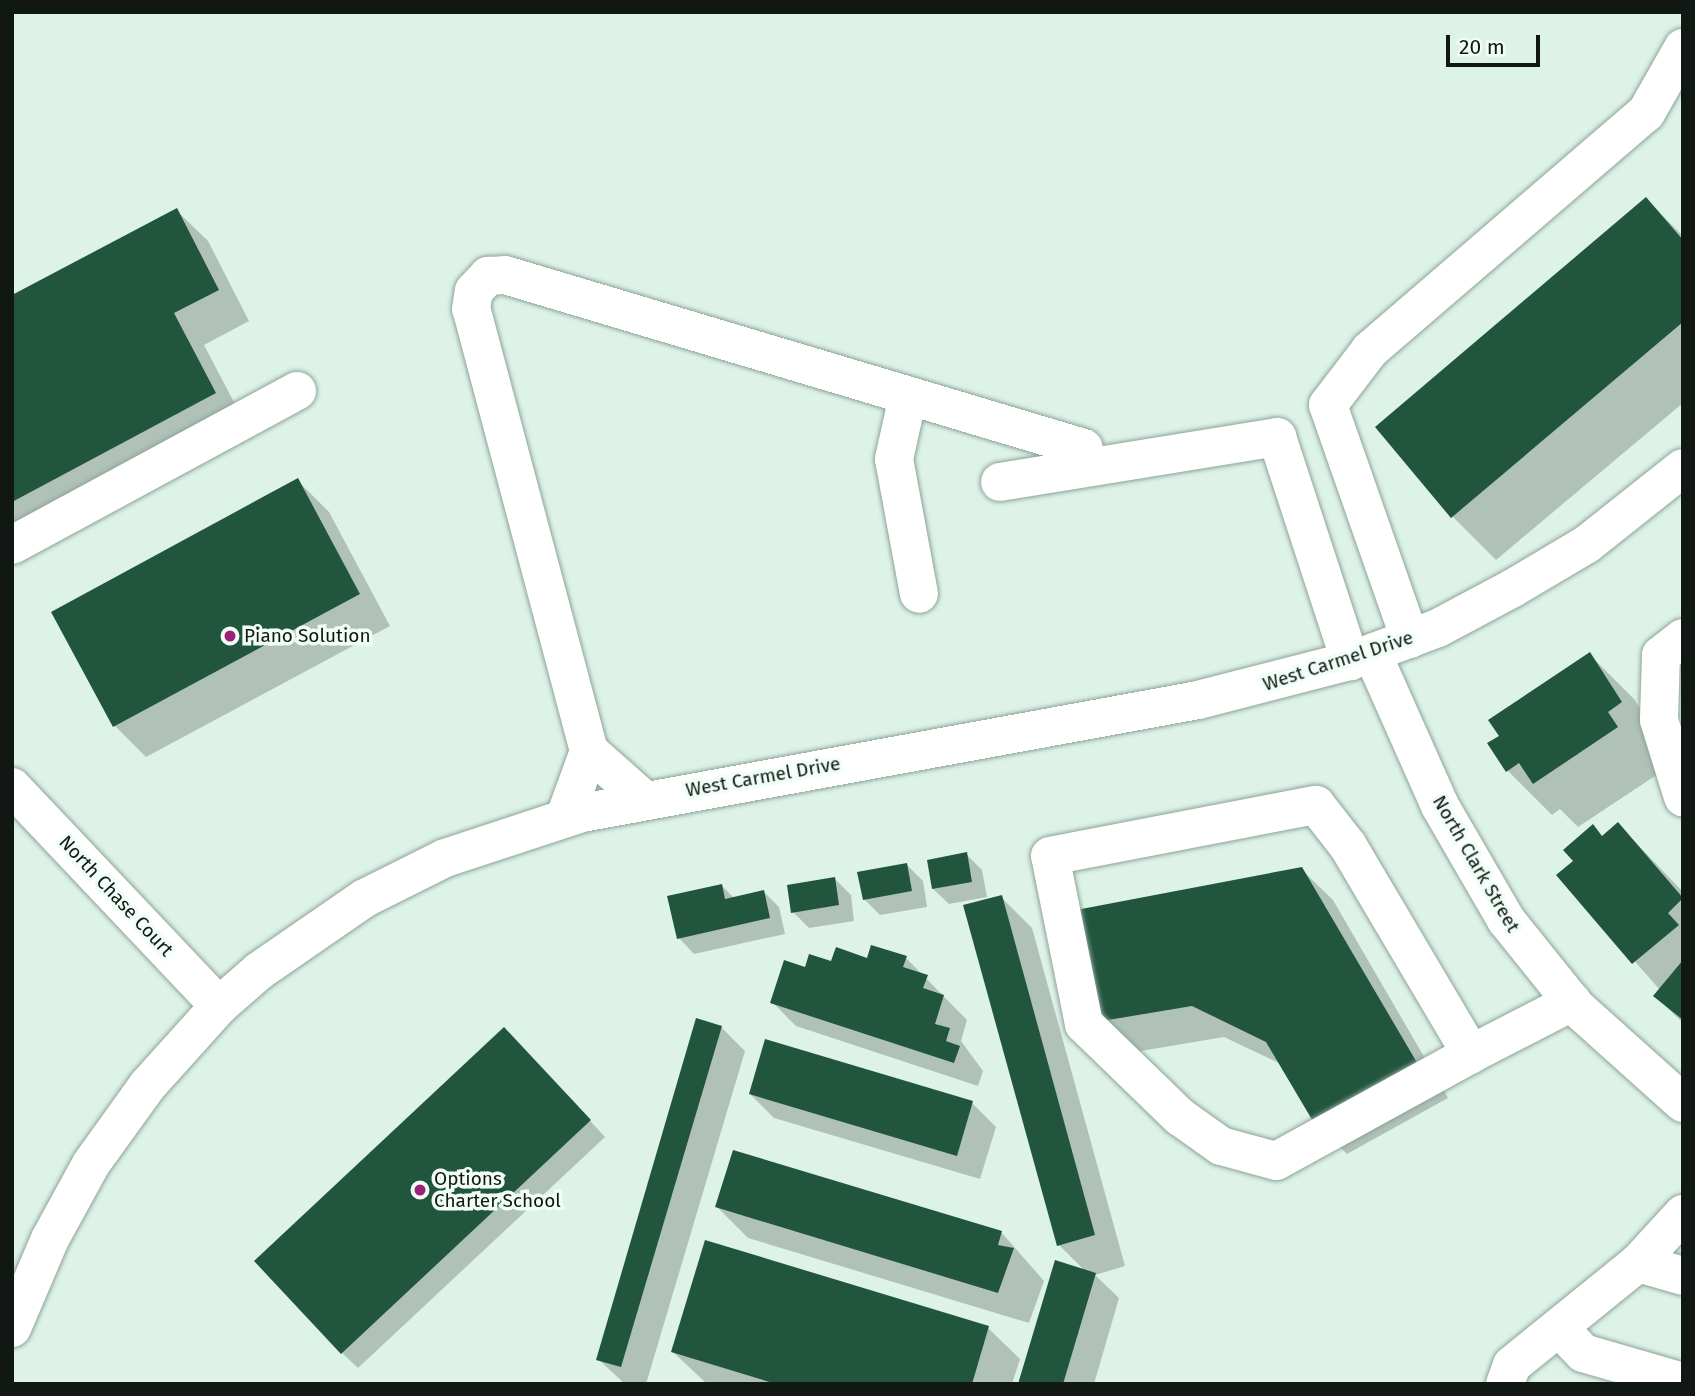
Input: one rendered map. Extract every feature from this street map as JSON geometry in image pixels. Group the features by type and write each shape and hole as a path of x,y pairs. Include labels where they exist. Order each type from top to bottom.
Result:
{"street":[{"path":"1000,482 1277,437 1328,405 1370,350 1646,113 1683,48"},
{"path":"643,799 589,751 471,309 474,291 488,276 505,275 1084,448"},
{"path":"12,545 297,391"},
{"path":"908,396 894,459 919,594"},
{"path":"1328,405 1410,639"},
{"name":"North Clark Street","path":"1277,437 1361,657 1440,806 1499,909 1572,1002 1683,1103"},
{"name":"West Carmel Drive","path":"12,1328 50,1239 91,1164 147,1086 219,1006 290,947 365,898 446,858 565,817 643,799 1198,699 1295,678 1361,657 1410,639 1503,593 1587,544 1683,468"},
{"path":"1683,638 1661,655 1659,720 1675,750 1683,797"},
{"path":"565,817 589,751"},
{"name":"North Chase Court","path":"16,798 219,1006"},
{"path":"1471,1054 1348,846 1316,804 1050,856 1084,1024 1180,1117 1221,1146 1276,1161 1572,1002"},
{"path":"1505,1384 1512,1365 1639,1263 1683,1214"},
{"path":"1639,1263 1683,1276"},
{"path":"1560,1329 1583,1353 1683,1382"}],"building":[{"path":"1646,197 1683,240 1683,322 1451,518 1375,427"},
{"path":"177,208 219,290 174,313 216,393 12,502 12,295"},
{"path":"298,478 360,594 113,727 51,612"},
{"path":"1590,652 1622,702 1608,712 1618,727 1533,784 1519,763 1506,772 1487,743 1499,736 1488,720"},
{"path":"1618,822 1683,898 1668,913 1679,925 1632,964 1556,875 1573,861 1563,850 1593,824 1602,836"},
{"path":"967,852 972,882 932,889 927,860"},
{"path":"907,863 912,891 863,900 857,872"},
{"path":"1302,867 1419,1066 1314,1123 1266,1042 1192,1006 1096,1022 1076,910"},
{"path":"835,877 839,905 791,913 787,885"},
{"path":"722,884 725,899 764,890 770,918 677,939 667,896"},
{"path":"1002,895 1095,1235 1057,1246 963,905"},
{"path":"871,945 907,956 903,967 928,975 923,988 944,995 935,1024 950,1028 946,1041 960,1046 954,1063 770,1003 784,960 805,967 809,954 831,961 836,947 867,958"},
{"path":"1683,960 1683,1020 1653,996"},
{"path":"696,1018 722,1026 621,1367 596,1360"},
{"path":"504,1027 591,1120 341,1354 254,1261"},
{"path":"765,1039 973,1101 957,1156 749,1094"},
{"path":"733,1150 1002,1231 998,1245 1014,1248 998,1293 715,1207"},
{"path":"705,1240 989,1326 972,1384 776,1384 671,1352"},
{"path":"1055,1260 1096,1273 1063,1384 1018,1384"}],"place":[{"name":"Piano Solution","path":"230,636"},
{"name":"Options Charter School","path":"420,1190"}]}
